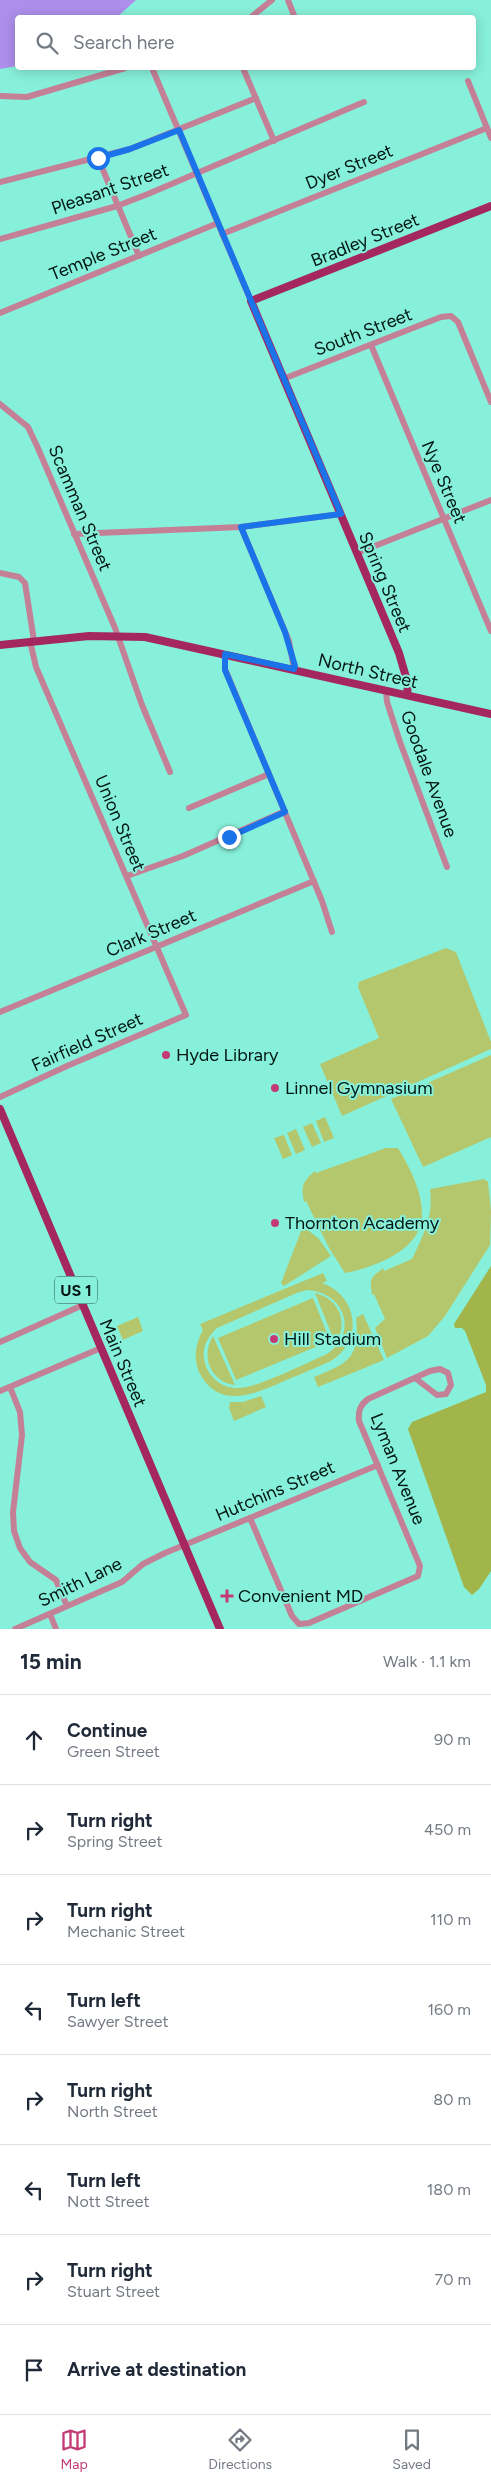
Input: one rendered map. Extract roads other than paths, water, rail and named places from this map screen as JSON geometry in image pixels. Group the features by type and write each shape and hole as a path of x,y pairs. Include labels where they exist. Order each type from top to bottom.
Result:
{"main road":[{"name":"Bradley Street","path":"251,301 491,206"},
{"name":"Spring Street","path":"251,301 403,664 408,684 407,695"},
{"name":"North Street","path":"0,645 32,641 118,636 153,638 491,714"},
{"name":"Main Street","path":"0,1109 220,1629"}],"street":[{"path":"254,15 272,0"},
{"path":"288,0 294,15"},
{"path":"0,96 27,97 117,70"},
{"name":"Spring Street","path":"153,70 251,301"},
{"path":"244,70 274,141"},
{"path":"468,81 491,138"},
{"path":"0,182 130,149 256,98"},
{"name":"Pleasant Street","path":"0,239 117,206 197,174 364,102"},
{"name":"Dyer Street","path":"222,234 487,128"},
{"path":"98,158 139,256"},
{"name":"Temple Street","path":"0,313 218,223"},
{"name":"South Street","path":"283,378 441,318 453,316 458,322 488,385"},
{"name":"Nye Street","path":"370,345 491,631"},
{"path":"488,385 491,402"},
{"name":"Scamman Street","path":"0,404 28,427 118,636 128,668 170,772"},
{"path":"357,553 491,500"},
{"path":"74,534 241,527 341,514"},
{"path":"241,527 289,641 294,669"},
{"name":"Union Street","path":"0,573 21,578 25,583 36,667 186,1015"},
{"path":"225,654 225,670 314,881 332,932"},
{"name":"Goodale Avenue","path":"386,690 387,702 400,742 447,867"},
{"path":"189,808 269,774"},
{"path":"127,876 183,856 285,812"},
{"name":"Clark Street","path":"0,1012 314,881"},
{"name":"Fairfield Street","path":"0,1098 59,1070 186,1015"},
{"path":"0,1342 82,1305"},
{"path":"0,1391 101,1348"},
{"name":"Lyman Avenue","path":"250,1518 292,1616 299,1624 310,1623 414,1579 420,1573 420,1566 359,1420 360,1408 368,1400 415,1378 433,1370 448,1373 451,1385 446,1394 437,1395 415,1378"},
{"path":"10,1387 20,1412 22,1435 13,1512 15,1537 30,1562 56,1580 67,1606"},
{"name":"Hutchins Street","path":"184,1545 378,1465"},
{"name":"Smith Lane","path":"15,1629 122,1582 150,1560 184,1545"},
{"path":"50,1614 56,1629"}],"place":[{"name":"Hyde Library","path":"166,1055"},
{"name":"Linnel Gymnasium","path":"275,1088"},
{"name":"Thornton Academy","path":"275,1223"},
{"name":"Hill Stadium","path":"274,1339"},
{"name":"Convenient MD","path":"227,1596"}]}
